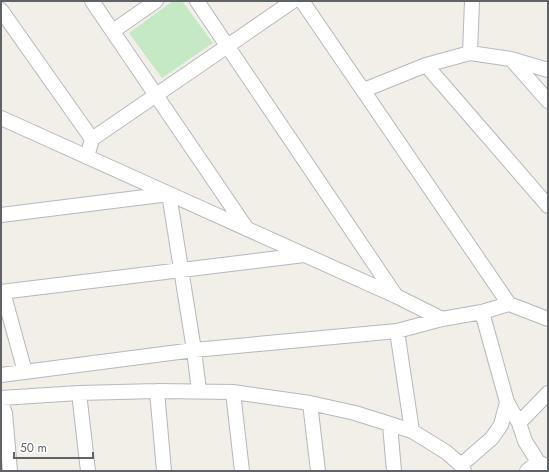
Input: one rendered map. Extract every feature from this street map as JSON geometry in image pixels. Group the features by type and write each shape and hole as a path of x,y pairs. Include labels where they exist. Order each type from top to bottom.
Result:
{"street":[{"path":"92,1 248,229"},
{"path":"113,31 156,1"},
{"path":"197,1 396,296"},
{"path":"87,157 92,139 293,1"},
{"path":"302,1 509,304 548,319"},
{"path":"470,53 472,1"},
{"path":"1,10 92,139"},
{"path":"364,90 426,65 470,53 511,59 548,70"},
{"path":"511,59 548,101"},
{"path":"426,65 548,206"},
{"path":"1,118 396,296 442,319"},
{"path":"1,215 169,194"},
{"path":"169,194 194,350 199,391"},
{"path":"25,372 2,292 305,255"},
{"path":"1,375 194,350 397,331 442,319 482,312 509,304"},
{"path":"482,312 508,402 519,423 525,441 543,465 527,471"},
{"path":"397,331 412,431"},
{"path":"1,398 79,393 157,391 232,392 310,404 354,413 412,431 446,452 463,468 492,438 501,425 508,402"},
{"path":"157,391 164,471"},
{"path":"232,392 242,471"},
{"path":"79,393 88,471"},
{"path":"519,423 548,393"},
{"path":"1,404 5,413 5,452 10,471"},
{"path":"310,404 318,471"},
{"path":"390,424 394,471"}],"green space":[{"path":"173,1 182,1 213,43 162,78 129,33"}]}
